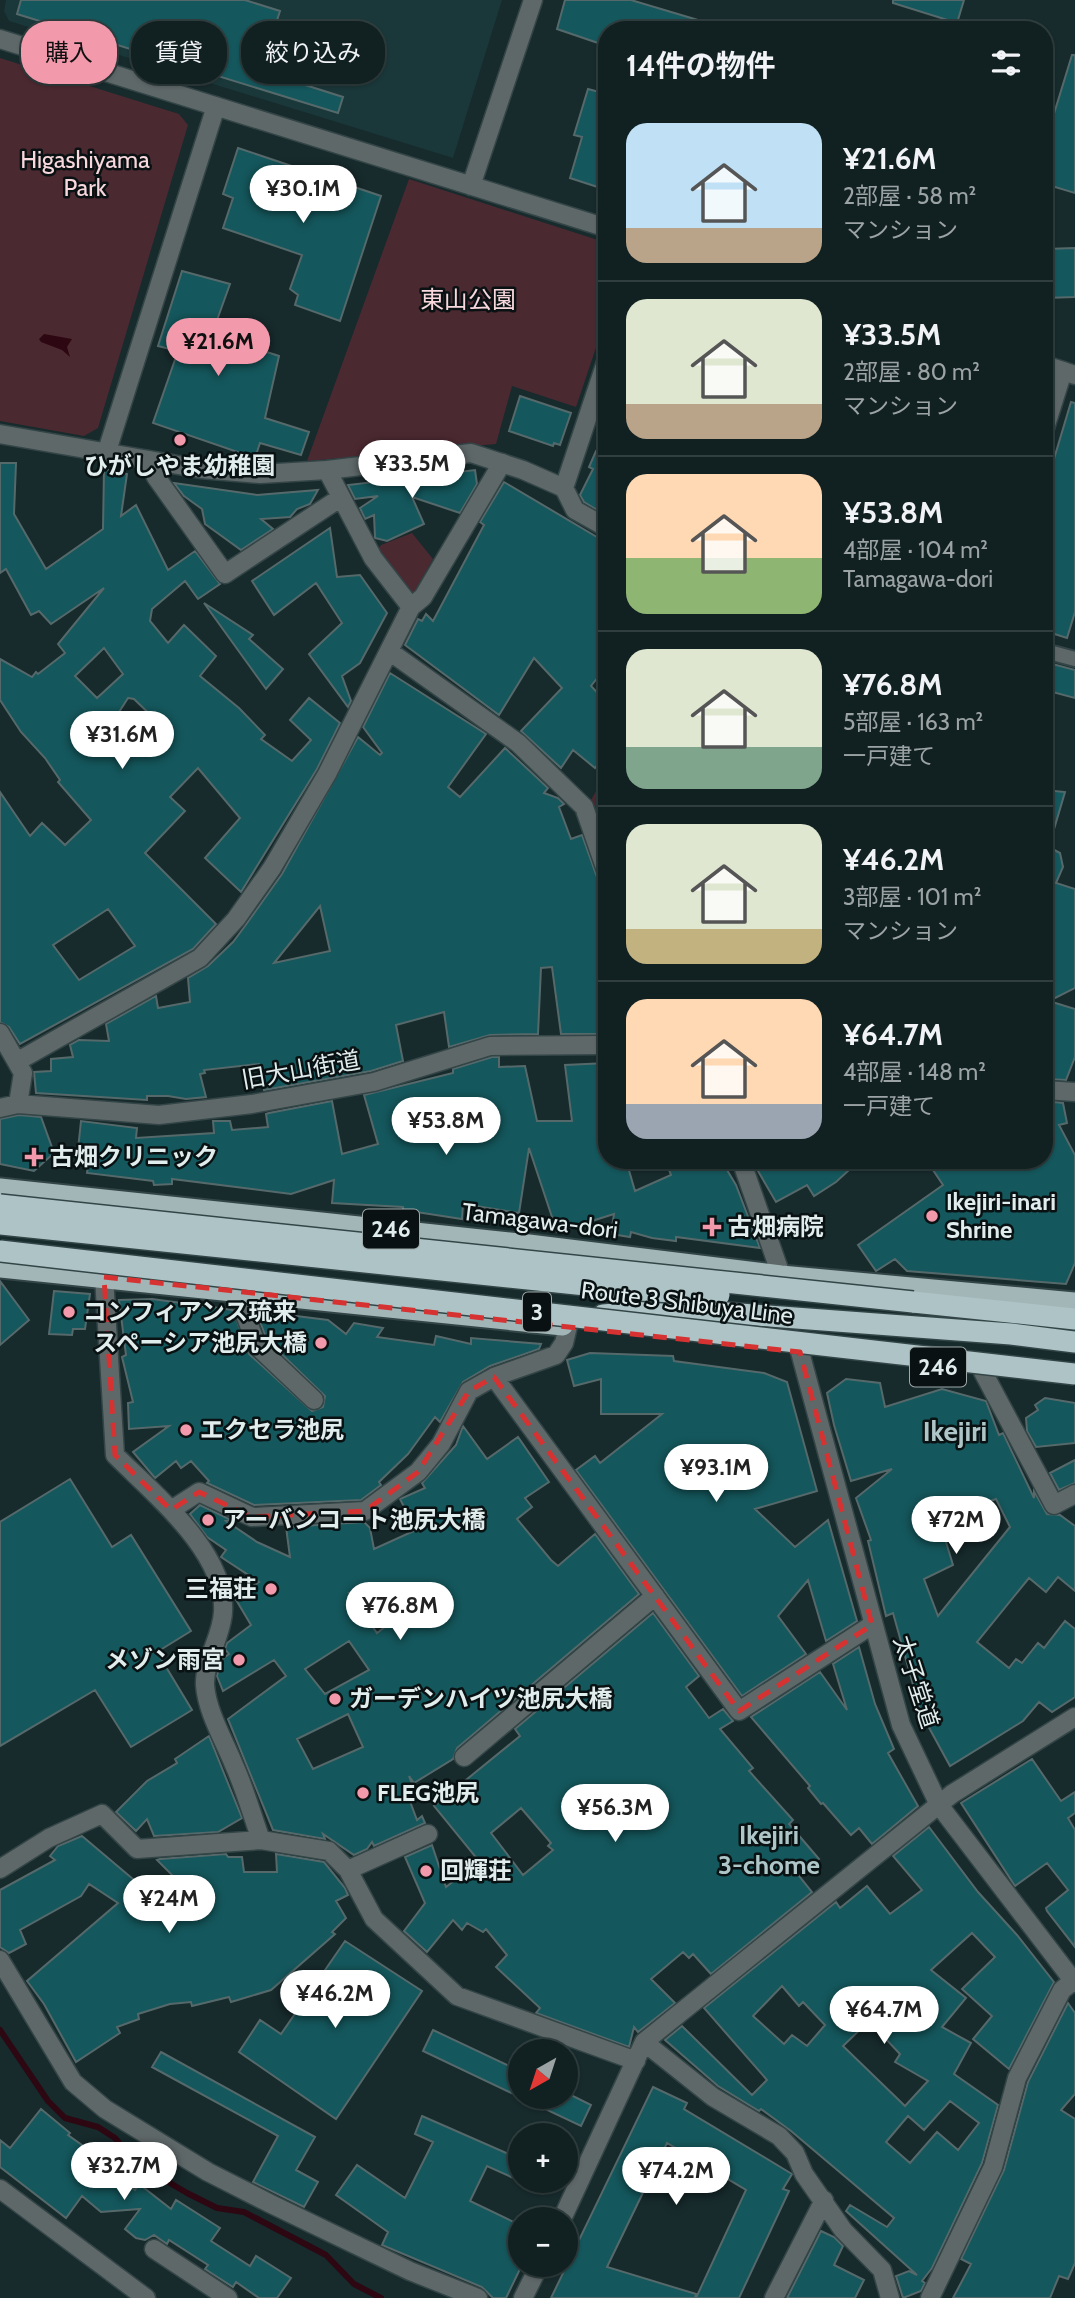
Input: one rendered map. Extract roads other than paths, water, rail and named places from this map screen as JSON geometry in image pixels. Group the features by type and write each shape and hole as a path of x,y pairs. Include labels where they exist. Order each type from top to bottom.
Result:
{"highway":[{"name":"Tamagawa-dori","path":"0,1188 529,1244 781,1275 1075,1302"},
{"name":"Route 3 Shibuya Line","path":"0,1205 1075,1319"},
{"path":"0,1224 624,1289 913,1302"},
{"name":"Route 3 Shibuya Line","path":"0,1251 1075,1374"},
{"name":"246","path":"0,1268 568,1326 1075,1383"},
{"path":"525,1322 673,1309 1075,1342"}],"street":[{"path":"471,186 533,0"},
{"path":"0,39 598,225"},
{"path":"107,451 216,106"},
{"path":"1053,410 1069,373"},
{"path":"564,488 598,386"},
{"path":"0,434 201,469 260,474 327,470 471,453 564,488 575,510 598,523"},
{"path":"148,460 156,477 225,575 340,498"},
{"path":"18,1061 195,961 236,919 272,868 327,774 411,607 423,597 502,463"},
{"path":"327,470 373,558 411,607"},
{"path":"389,651 517,743 584,807 598,847"},
{"path":"1053,653 1075,659"},
{"path":"0,1032 23,1073 9,1106"},
{"name":"旧大山街道","path":"9,1106 159,1115 252,1104 374,1082 490,1046 598,1045"},
{"path":"1053,1089 1074,1087"},
{"path":"744,1169 781,1275"},
{"path":"104,1278 115,1455 171,1510 204,1552 223,1589 223,1616 205,1684 214,1719 235,1767 261,1840"},
{"path":"244,1312 257,1346 314,1400"},
{"path":"171,1510 199,1492 252,1517 365,1511 418,1472 441,1444 469,1391 494,1377 556,1355 564,1343 568,1326"},
{"name":"太子堂道","path":"800,1352 901,1725 939,1805 1074,1982"},
{"path":"983,1372 1054,1505 1075,1494"},
{"path":"494,1377 739,1711 872,1625"},
{"path":"464,1757 655,1596"},
{"path":"568,2207 644,2042 939,1805 1075,1717"},
{"path":"0,1869 50,1838 102,1814 137,1849 261,1840 329,1852 348,1870 374,1919 457,1996 636,2061"},
{"path":"348,1870 428,1834"},
{"path":"0,1960 73,2082 105,2109 208,2172 271,2204 410,2271 478,2298"},
{"path":"930,2298 993,2167 1017,2078 1062,1990 1074,1982"},
{"path":"644,2042 713,2097 779,2136 795,2152 804,2174 843,2230 882,2270 890,2298"},
{"path":"0,2189 146,2298"},
{"path":"774,2298 824,2200"},
{"path":"154,2249 228,2298"},
{"path":"523,2298 534,2277"}],"waterway":[{"path":"0,2030 48,2101 65,2118 98,2127 115,2138 136,2163 187,2193 217,2208 244,2212 326,2255 354,2284 381,2298"}],"place":[{"name":"ひがしやま幼稚園","path":"180,440"},
{"name":"古畑クリニック","path":"34,1157"},
{"name":"Ikejiri-inari Shrine","path":"932,1216"},
{"name":"古畑病院","path":"712,1227"},
{"name":"コンフィアンス琉来","path":"69,1312"},
{"name":"スペーシア池尻大橋","path":"321,1343"},
{"name":"エクセラ池尻","path":"186,1430"},
{"name":"アーバンコート池尻大橋","path":"208,1520"},
{"name":"三福荘","path":"271,1589"},
{"name":"メゾン雨宮","path":"239,1660"},
{"name":"ガーデンハイツ池尻大橋","path":"335,1699"},
{"name":"FLEG池尻","path":"363,1793"},
{"name":"回輝荘","path":"426,1871"}],"district":[{"name":"Ikejiri","path":"955,1431"},
{"name":"Ikejiri 3-chome","path":"769,1850"}],"park label":[{"name":"Higashiyama Park","path":"85,174"},
{"name":"東山公園","path":"468,300"}]}
